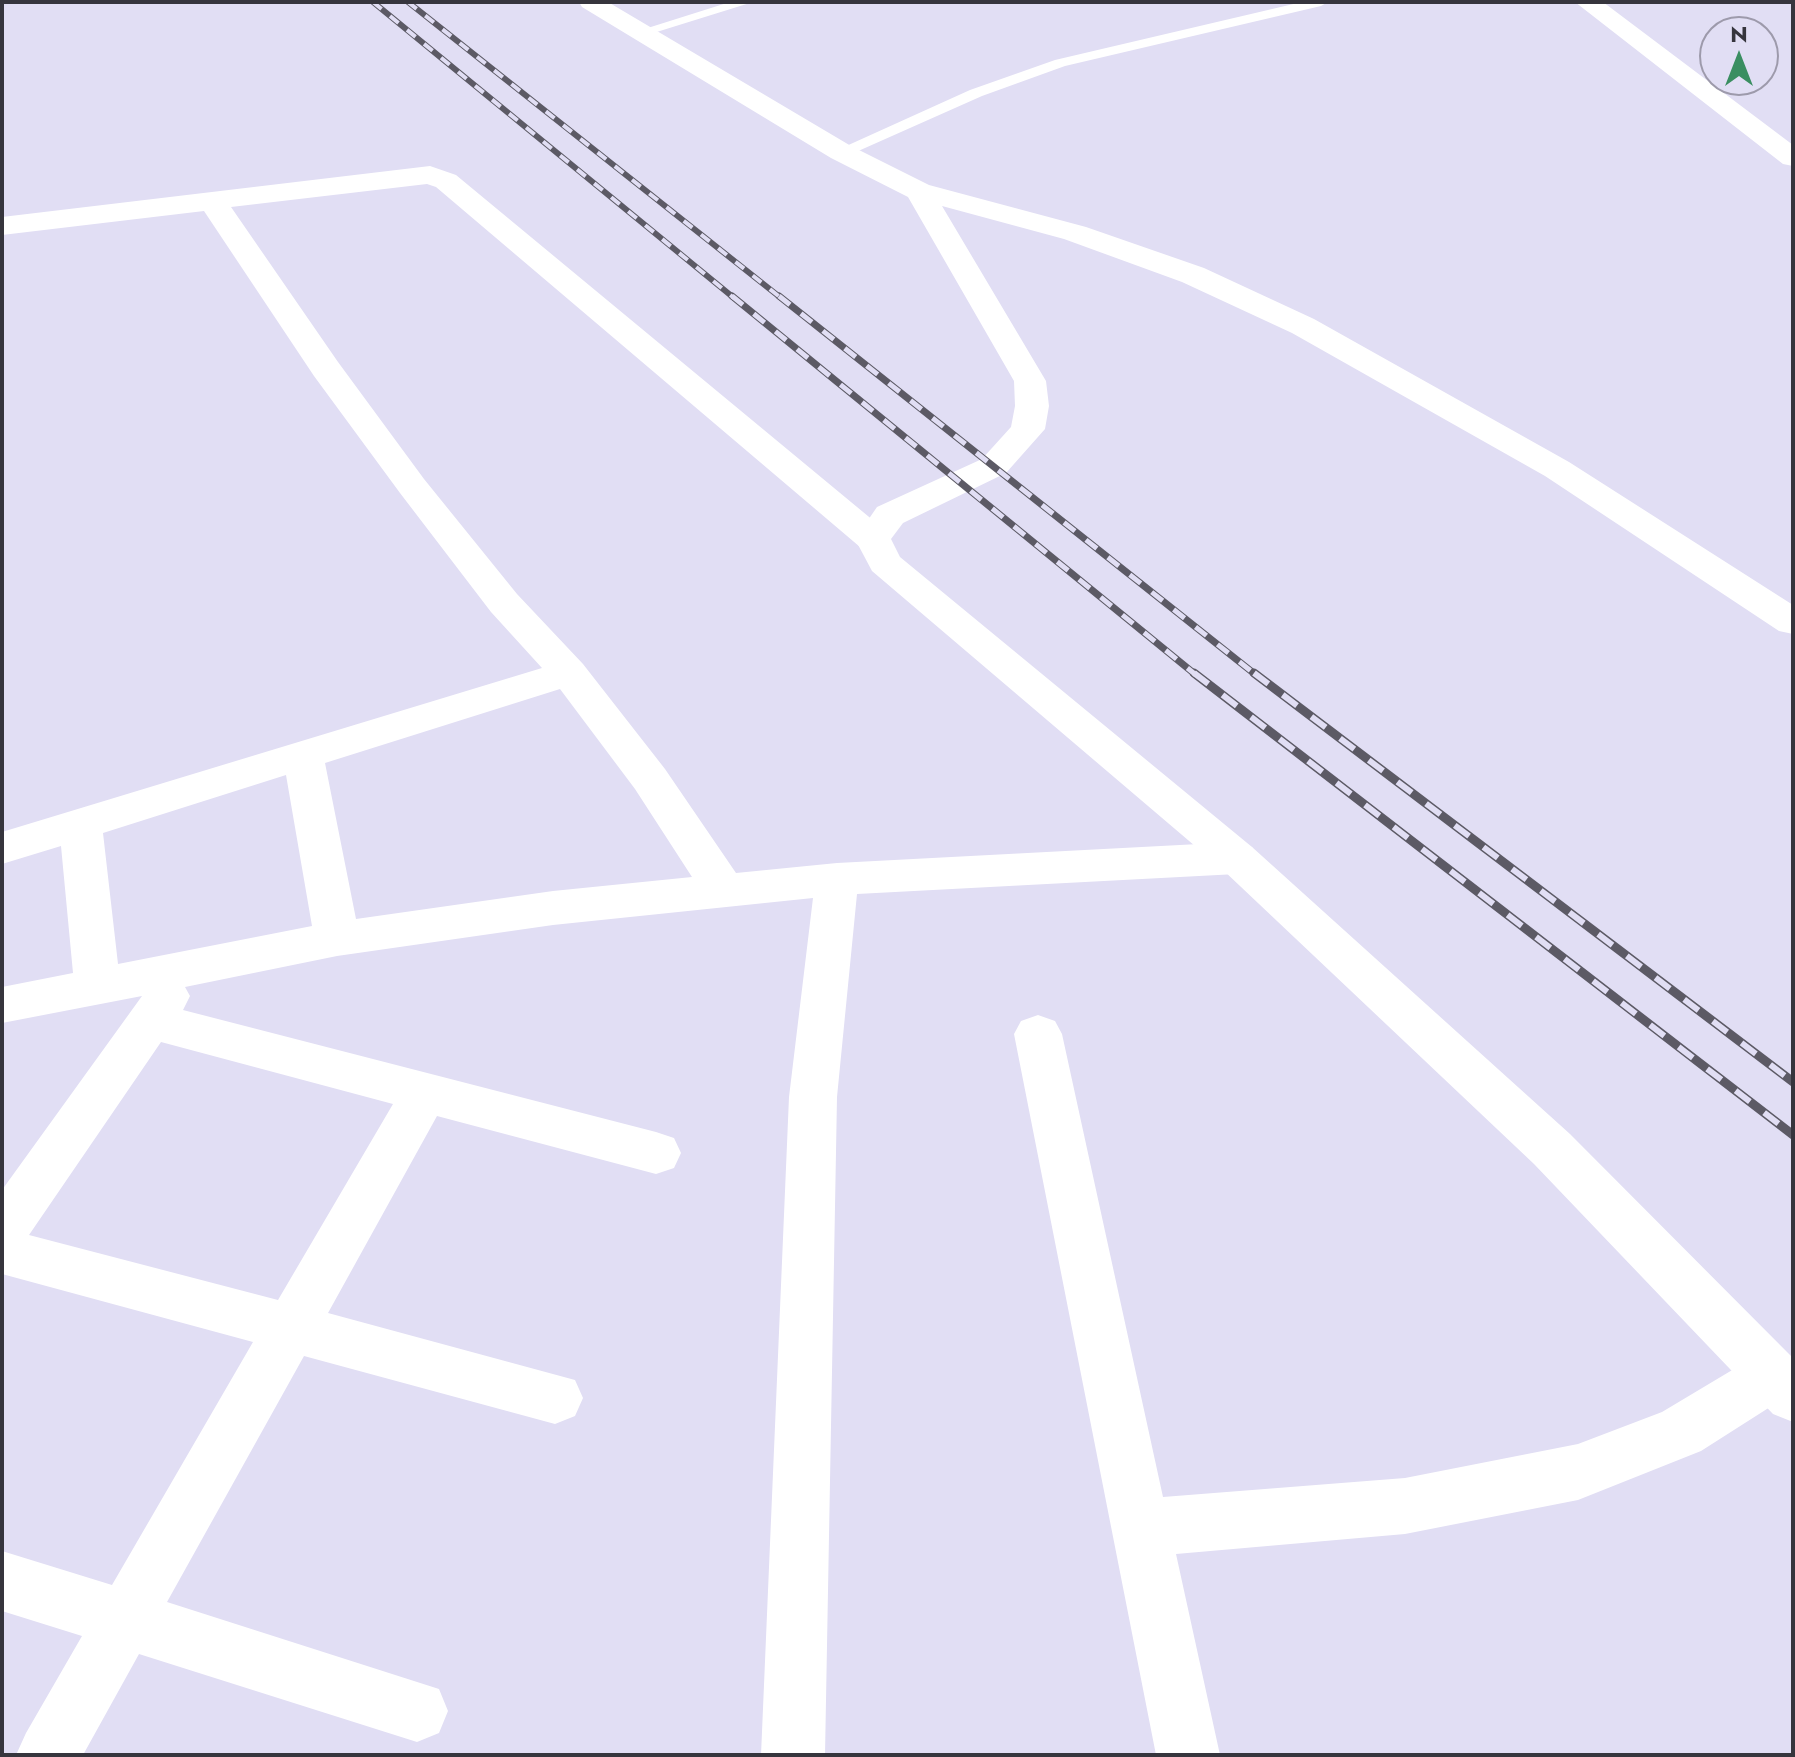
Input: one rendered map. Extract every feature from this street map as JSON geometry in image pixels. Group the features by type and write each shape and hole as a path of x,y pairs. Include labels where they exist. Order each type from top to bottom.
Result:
{"street":[{"path":"591,2 841,152 919,191 1075,233 1193,275 1303,326 1557,469 1793,622"},
{"path":"1587,2 1793,158"},
{"path":"2,226 411,176 430,175 446,181 873,539 885,563 1237,858 1552,1149 1783,1386 1681,1432 1578,1472 1405,1506 1142,1528"},
{"path":"873,539 890,515 994,466 1028,429 1032,406 1030,381 919,191"},
{"path":"211,200 326,369 412,486 504,603 569,673 650,779 723,889"},
{"path":"2,848 569,673"},
{"path":"303,754 337,939"},
{"path":"80,823 98,987"},
{"path":"2,1005 337,939 553,908 837,879 1237,858"},
{"path":"793,1755 813,1097 837,879"},
{"path":"2,1231 185,971"},
{"path":"150,1020 656,1153"},
{"path":"1038,1034 1188,1755"},
{"path":"48,1755 425,1092"},
{"path":"2,1251 555,1398"},
{"path":"2,1581 417,1711"}],"lane":[{"path":"642,32 746,2"},
{"path":"841,152 976,93 1060,63 1321,2"}],"railway":[{"path":"373,2 734,298"},
{"path":"408,2 781,298"},
{"path":"732,296 1196,675"},
{"path":"779,296 1256,675"},
{"path":"1194,673 1793,1135"},
{"path":"1254,673 1793,1082"}]}
